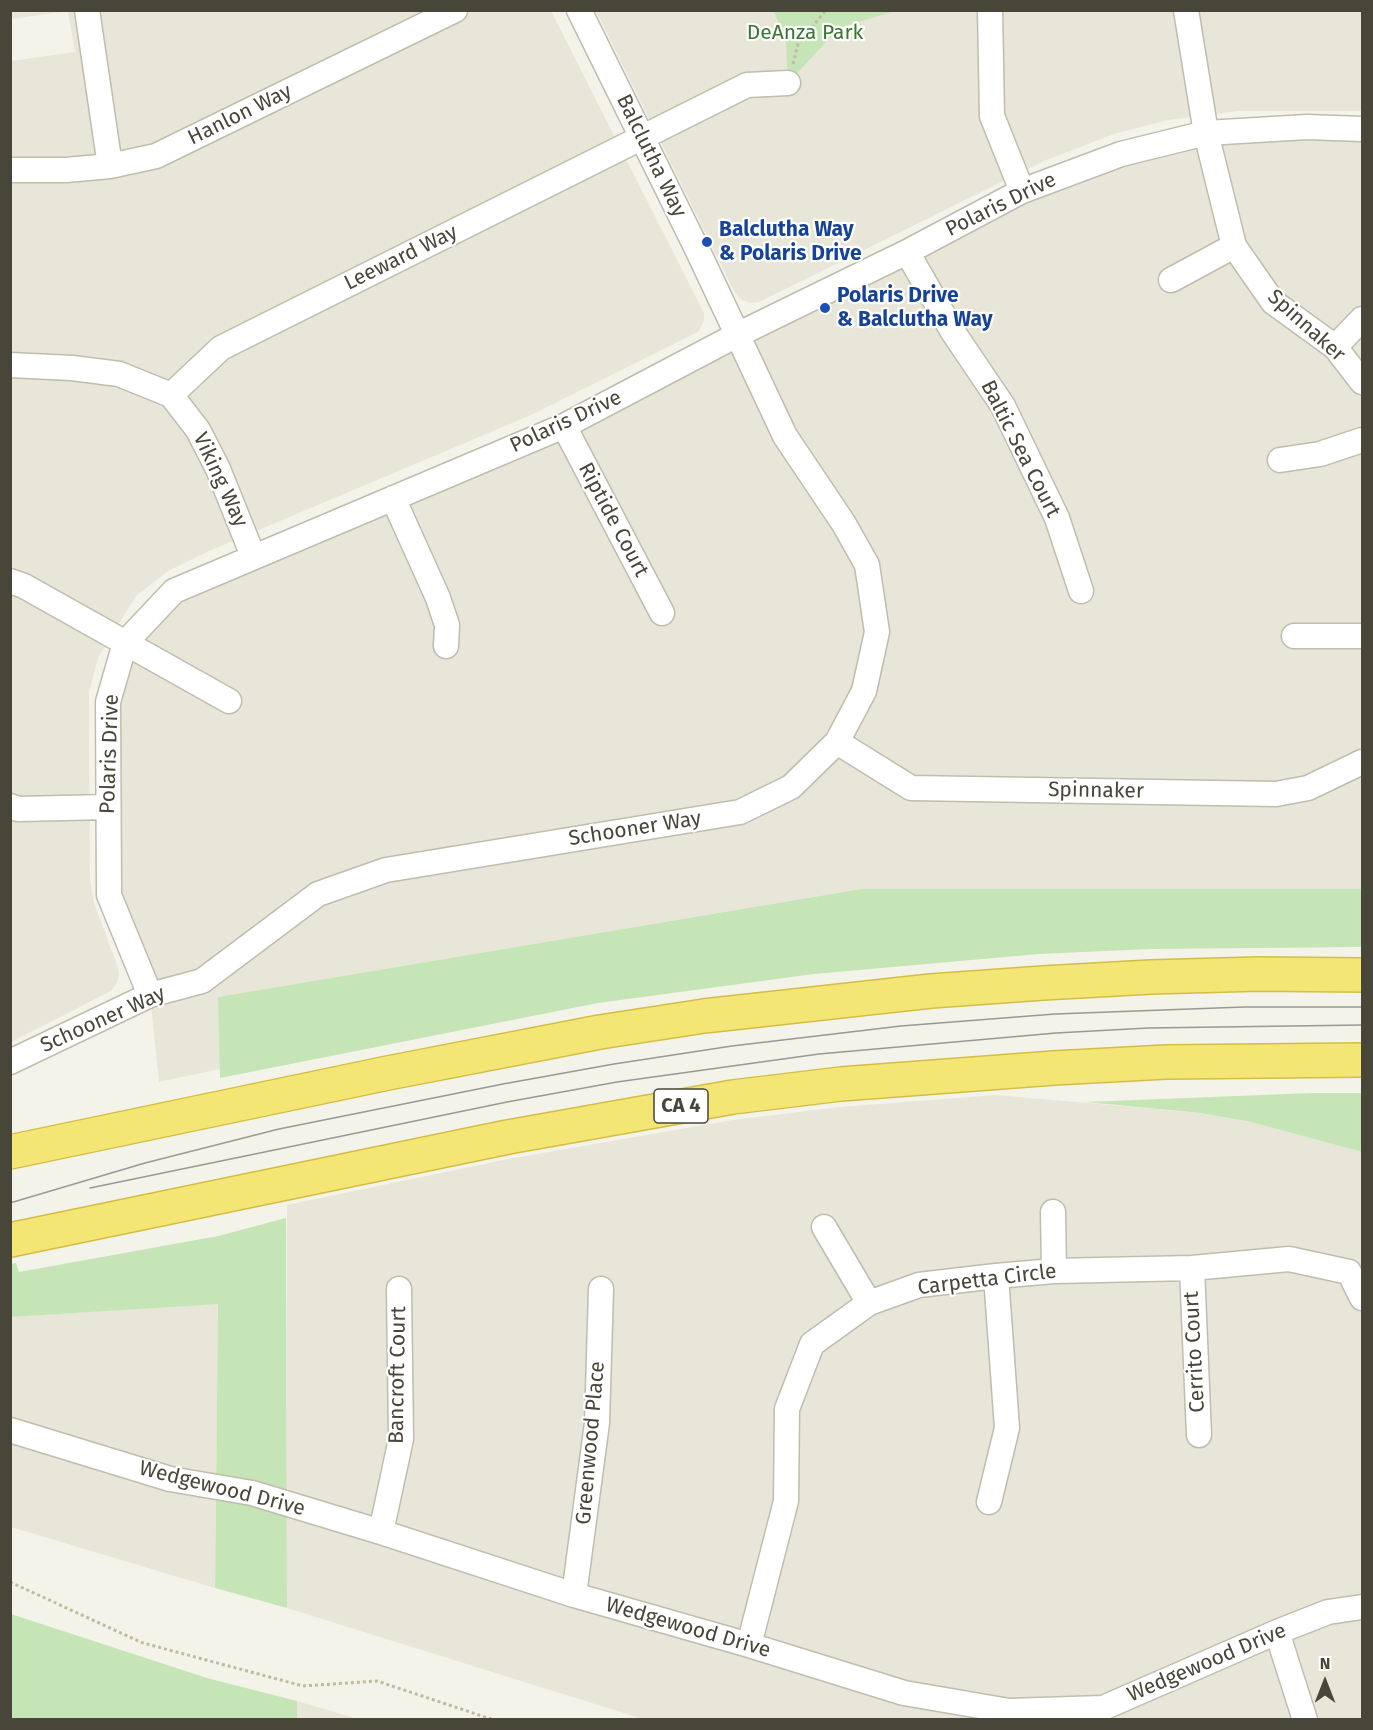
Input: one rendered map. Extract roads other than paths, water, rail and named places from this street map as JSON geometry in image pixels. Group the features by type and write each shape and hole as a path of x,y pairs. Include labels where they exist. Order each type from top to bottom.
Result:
{"highway":[{"path":"10,1152 388,1073 600,1032 704,1016 920,992 1043,983 1173,976 1362,975"},
{"name":"CA 4","path":"10,1240 508,1137 733,1097 841,1084 1054,1068 1166,1062 1362,1060"}],"street":[{"path":"87,10 110,166"},
{"name":"Hanlon Way","path":"10,170 66,170 110,166 156,156 455,10"},
{"name":"Balclutha Way","path":"579,10 737,335"},
{"path":"990,10 992,116 1022,191"},
{"name":"Spinnaker","path":"1186,10 1206,133 1234,246 1273,302 1335,347 1362,382"},
{"name":"Leeward Way","path":"171,395 221,348 747,85 788,83"},
{"name":"Polaris Drive","path":"150,995 109,896 108,702 125,643 174,591 564,426 737,335 907,252 1022,191 1122,153 1206,133 1307,128 1362,129"},
{"path":"1171,280 1234,246"},
{"name":"Baltic Sea Court","path":"907,252 953,332 1003,406 1057,518 1082,591"},
{"path":"1335,347 1362,319"},
{"name":"Schooner Way","path":"10,1062 150,995 202,981 318,894 387,870 740,812 791,787 837,742 864,691 877,633 867,565 844,525 785,436 737,335"},
{"path":"10,365 72,368 119,374 171,395"},
{"name":"Viking Way","path":"171,395 198,430 218,469 254,556"},
{"name":"Riptide Court","path":"564,426 662,613"},
{"path":"1280,460 1320,454 1362,440"},
{"path":"393,498 438,598 447,625 446,646"},
{"path":"10,581 24,586 229,701"},
{"path":"1294,636 1362,636"},
{"name":"Spinnaker","path":"837,742 911,788 1276,794 1308,788 1362,762"},
{"path":"10,806 18,809 107,807"},
{"path":"1053,1212 1054,1271"},
{"path":"824,1227 869,1303"},
{"name":"Carpetta Circle","path":"749,1645 786,1501 787,1409 812,1344 869,1303 919,1285 996,1276 1054,1271 1192,1268 1289,1259 1349,1272 1362,1298"},
{"name":"Cerrito Court","path":"1192,1268 1199,1435"},
{"path":"989,1502 1007,1428 996,1276"},
{"name":"Bancroft Court","path":"381,1532 401,1439 399,1289"},
{"name":"Greenwood Place","path":"574,1595 597,1423 601,1289"},
{"name":"Wedgewood Drive","path":"10,1430 170,1479 252,1493 574,1595 916,1695 1009,1711 1104,1714 1277,1632 1328,1612 1362,1607"},
{"path":"1277,1632 1305,1719"}],"tram line":[{"path":"10,1203 145,1163 279,1129 503,1084 732,1046 901,1026 1055,1014 1244,1007 1362,1007"},
{"path":"90,1188 507,1102 617,1082 819,1054 1056,1033 1148,1028 1362,1025"}],"place":[{"name":"Balclutha Way & Polaris Drive","path":"707,242"},
{"name":"Polaris Drive & Balclutha Way","path":"825,308"}],"park label":[{"name":"DeAnza Park","path":"805,33"}]}
